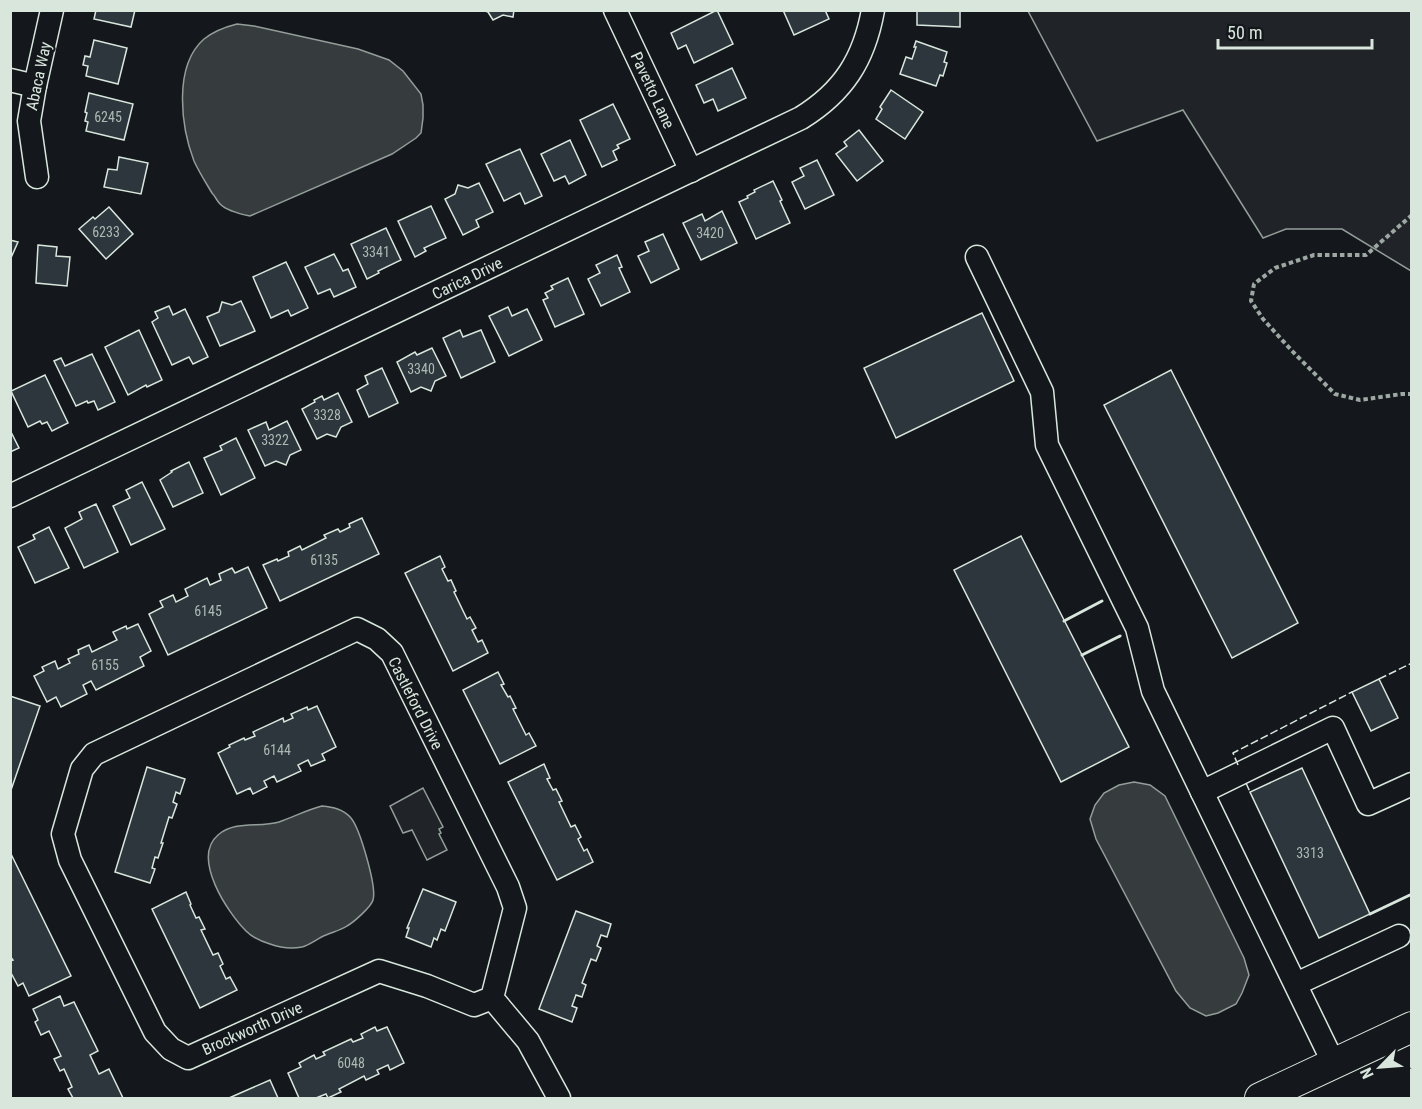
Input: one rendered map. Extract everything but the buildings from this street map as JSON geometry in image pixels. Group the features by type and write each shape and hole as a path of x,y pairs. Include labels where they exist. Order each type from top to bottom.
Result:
{"main road":[{"path":"1260,1098 1412,1027"}],"street":[{"name":"Abaca Way","path":"37,177 29,121 52,10"},
{"name":"Pavetto Lane","path":"615,10 691,171"},
{"name":"Carica Drive","path":"10,496 801,118 835,93 849,75 866,42 873,10"},
{"path":"10,80 35,86"},
{"path":"977,257 1042,392 1047,445 1137,628 1153,691 1334,1064"},
{"name":"Castleford Drive","path":"63,834 82,769 94,754 357,629 377,639 392,653 508,887 515,908 492,998"},
{"path":"1202,792 1333,728 1368,804 1412,784"},
{"name":"Brockworth Drive","path":"63,834 70,860 155,1032 171,1049 188,1058 378,971 427,986 474,1005 492,998"},
{"path":"1296,984 1399,936"},
{"path":"492,998 528,1041 559,1098"}],"path":[{"path":"1412,215 1366,255 1314,255 1275,268 1254,284 1251,301 1263,319 1286,345 1335,394 1360,400 1412,394"}],"shaded area":[{"path":"1028,11 1411,11 1411,271 1342,229 1286,229 1263,238 1183,110 1097,141"},
{"path":"237,24 358,49 389,60 403,71 421,94 423,118 421,133 392,154 250,216 226,209 212,193 194,161 183,115 182,97 188,65 194,51 204,39"},
{"path":"1134,782 1150,785 1165,796 1244,958 1249,975 1242,993 1236,1004 1218,1013 1206,1016 1190,1008 1176,991 1096,839 1090,819 1095,805 1104,793 1119,785"},
{"path":"423,788 443,827 439,829 441,833 439,834 447,850 427,860 412,830 403,833 390,806"},
{"path":"322,806 341,811 348,815 355,824 373,883 372,903 350,924 305,946 286,948 261,941 246,931 222,899 210,871 208,857 211,845 218,835 232,827 271,824"}],"fence":[{"path":"1379,679 1412,663"},
{"path":"1238,765 1233,753 1352,692"},
{"path":"1246,783 1250,792"}],"wall":[{"path":"1064,621 1102,601"},
{"path":"1082,655 1120,636"},
{"path":"1370,914 1412,894"}]}
